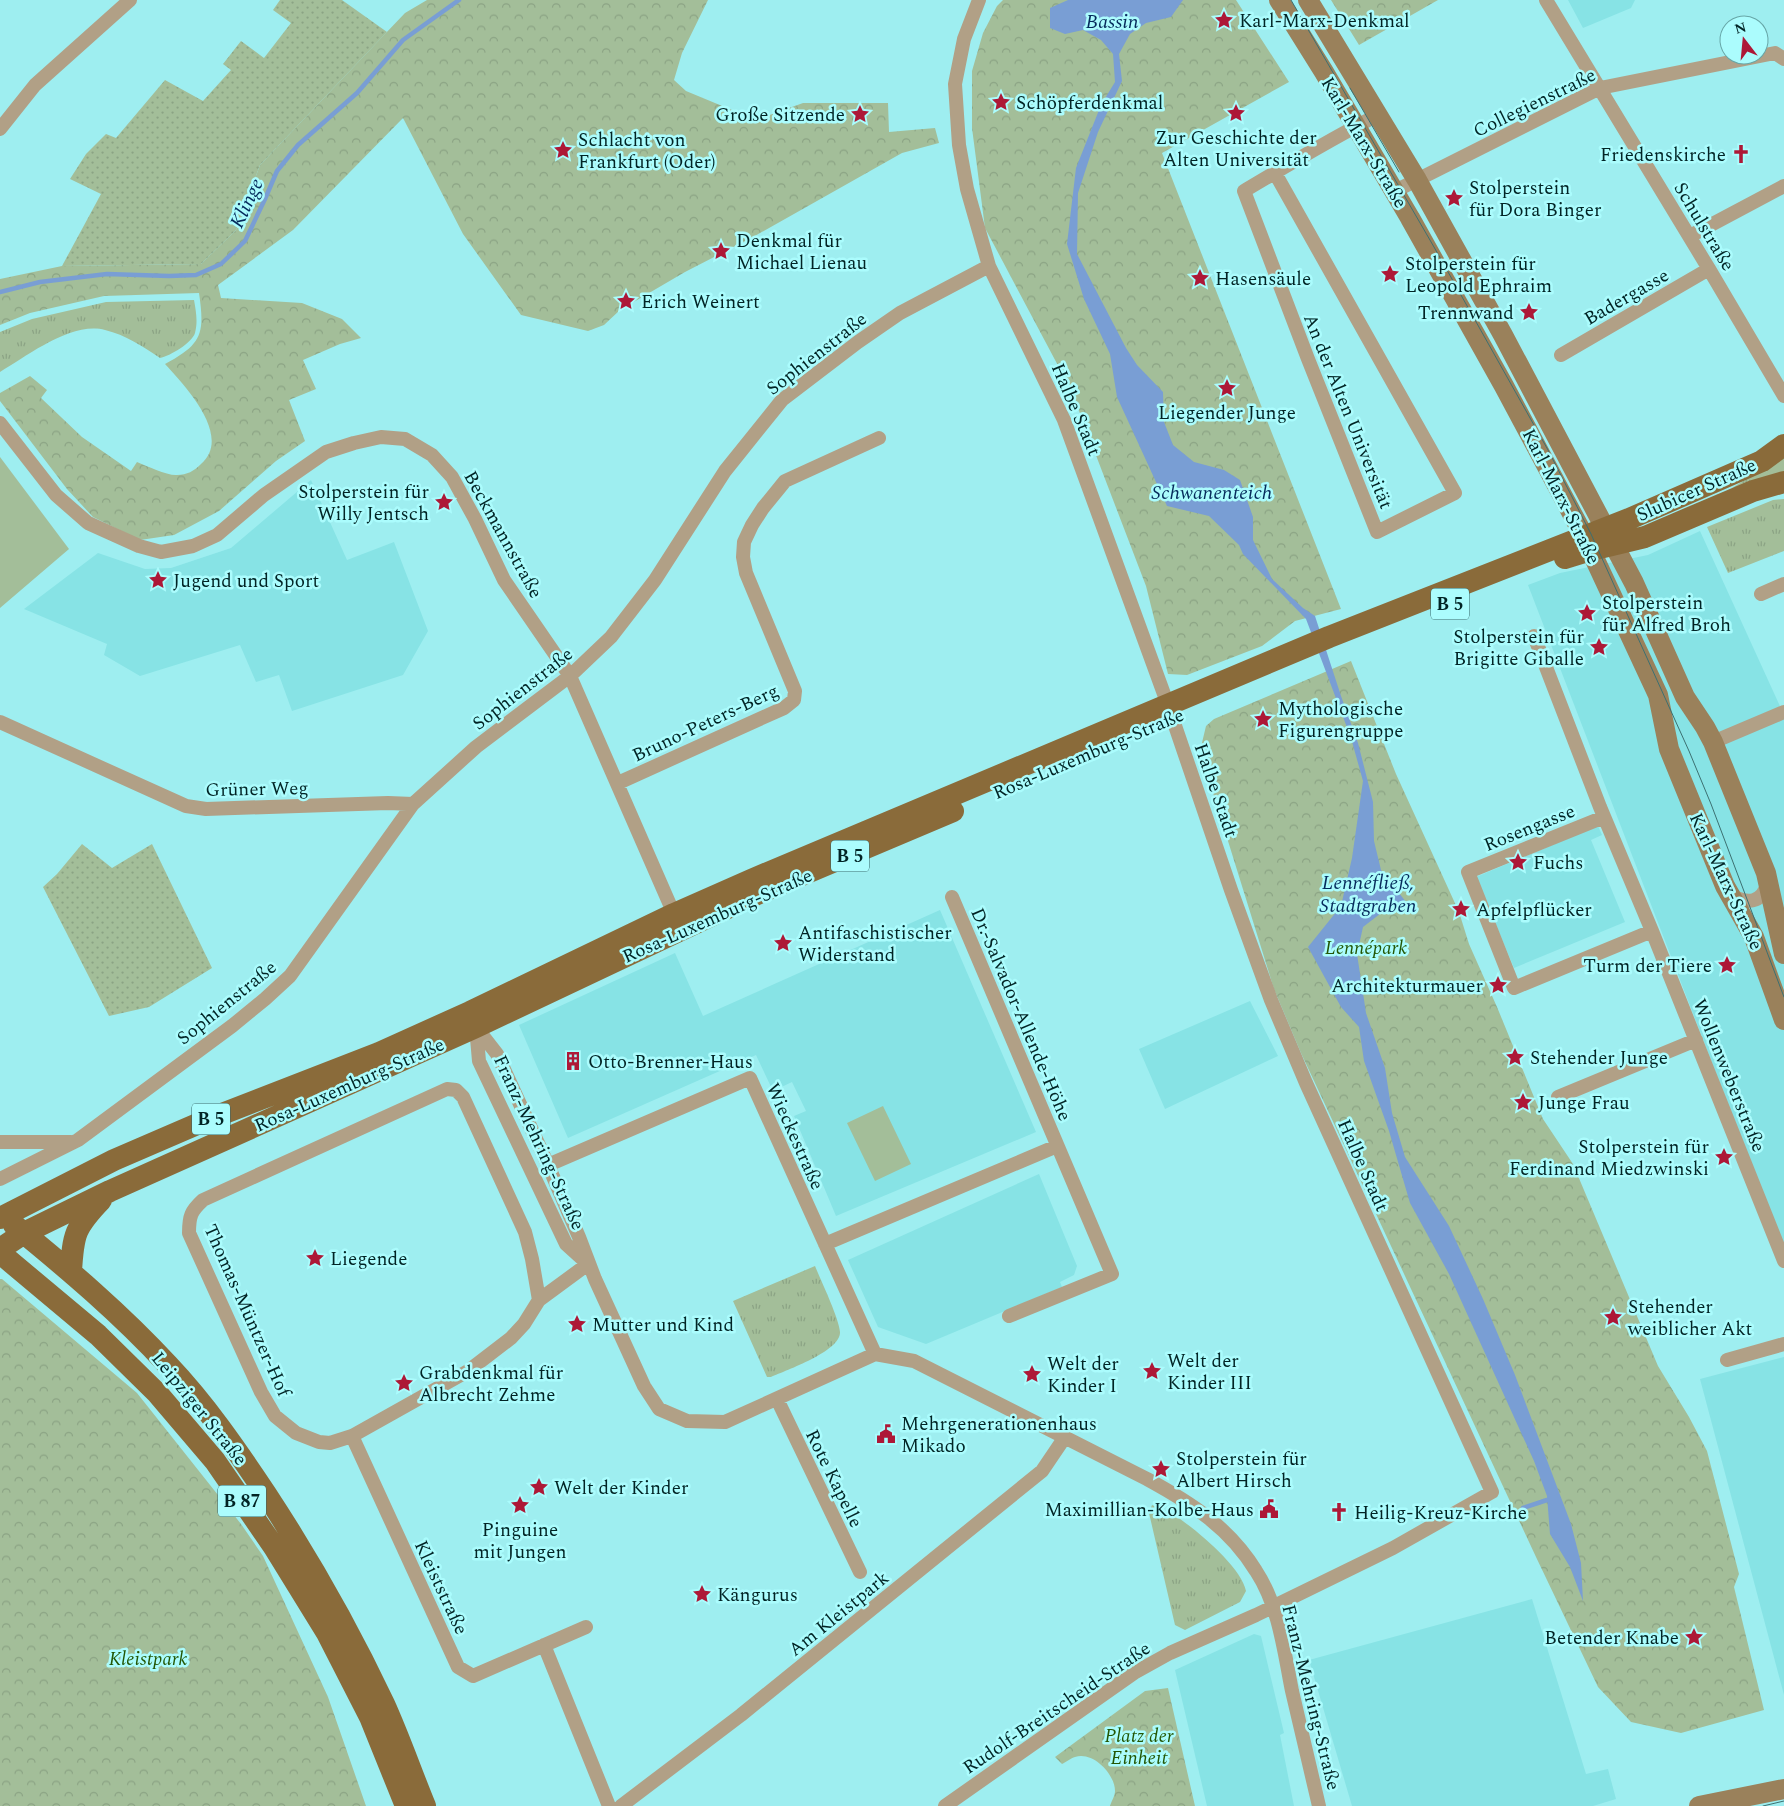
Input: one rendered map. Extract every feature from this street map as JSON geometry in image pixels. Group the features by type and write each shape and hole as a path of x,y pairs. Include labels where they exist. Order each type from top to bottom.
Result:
{"main road":[{"name":"Slubicer Straße","path":"1610,536 1762,461 1784,445"},
{"name":"Slubicer Straße","path":"1610,536 1646,537 1753,491 1784,482"},
{"name":"Rosa-Luxemburg-Straße","path":"0,1249 24,1233 110,1191 672,924 757,894 1170,711 1298,657 1587,543 1610,536"},
{"name":"Rosa-Luxemburg-Straße","path":"1,1216 114,1160 209,1119 379,1053 473,1020"},
{"path":"71,1272 72,1242 76,1232 87,1215 110,1191"},
{"name":"B 5","path":"1,1216 24,1233"},
{"name":"Leipziger Straße","path":"24,1233 118,1314 169,1365 239,1453 293,1536 343,1623 384,1705 425,1806"},
{"name":"Leipziger Straße","path":"0,1253 98,1334 158,1394 215,1462 274,1546 327,1634 370,1718 406,1806"}],"street":[{"path":"0,129 35,86 130,0"},
{"name":"Halbe Stadt","path":"980,0 964,39 955,84 959,145 966,189 989,266 1064,420 1170,711 1271,1000 1306,1083 1492,1492"},
{"name":"Karl-Marx-Straße","path":"1280,0 1395,191 1504,386 1587,543 1658,695 1669,748 1725,886 1754,938 1784,1020"},
{"name":"Karl-Marx-Straße","path":"1308,0 1417,180 1503,335 1634,583 1685,697 1705,727 1712,742 1766,873 1784,954"},
{"name":"Schulstraße","path":"1546,0 1690,236 1784,396"},
{"name":"Collegienstraße","path":"1395,191 1600,88 1775,53 1784,59"},
{"name":"An der Alten Universität","path":"1275,173 1456,493 1377,532 1244,191 1275,173 1356,126 1378,115"},
{"path":"1690,236 1784,186"},
{"name":"Sophienstraße","path":"0,1179 74,1142 232,1026 279,987 290,976 413,804 476,747 570,676 603,646 655,580 725,471 782,400 858,342 900,314 989,266"},
{"name":"Badergasse","path":"1561,355 1709,269"},
{"name":"Beckmannstraße","path":"0,424 56,495 88,523 139,546 161,552 193,546 217,535 264,495 326,452 381,437 405,439 432,454 452,477 504,580 570,676 618,783 672,924"},
{"name":"Bruno-Peters-Berg","path":"618,783 784,708 794,700 794,691 746,574 743,557 744,542 763,508 785,481 879,438"},
{"path":"1761,594 1784,584"},
{"name":"Wollenweberstraße","path":"1534,636 1604,817 1652,931 1784,1261"},
{"path":"1712,742 1784,712"},
{"name":"Grüner Weg","path":"0,722 186,806 206,809 388,803 413,804"},
{"name":"Rosengasse","path":"1604,817 1468,872 1514,988 1652,931"},
{"path":"1730,895 1742,901 1751,901 1761,896 1766,890 1768,883"},
{"name":"Dr.-Salvador-Allende-Höhe","path":"952,897 1112,1274 1009,1316"},
{"name":"Franz-Mehring-Straße","path":"473,1020 498,1054 579,1237 588,1264 644,1386 659,1409 686,1421 725,1422 875,1354 914,1361 1184,1499 1227,1534 1257,1571 1266,1589 1281,1635 1319,1806"},
{"name":"Franz-Mehring-Straße","path":"473,1020 479,1061 566,1244 588,1264"},
{"path":"1558,1097 1696,1040"},
{"name":"Wieckestraße","path":"548,1165 750,1078 875,1354"},
{"name":"Thomas-Müntzer-Hof","path":"539,1300 525,1232 463,1097 456,1090 447,1088 203,1200 192,1210 189,1233 261,1392 275,1416 296,1433 319,1442 330,1443 352,1436 468,1371 511,1338 524,1324 539,1300 588,1264"},
{"path":"0,1142 74,1142"},
{"name":"Dr.-Salvador-Allende-Höhe","path":"825,1244 1057,1146"},
{"path":"1727,1360 1784,1344"},
{"name":"Rote Kapelle","path":"777,1399 860,1572"},
{"name":"Kleiststraße","path":"352,1436 458,1666 473,1676 586,1627"},
{"name":"Am Kleistpark","path":"622,1806 741,1715 1042,1471 1065,1437"},
{"name":"Rudolf-Breitscheid-Straße","path":"945,1806 1134,1673 1170,1653 1272,1607 1393,1548 1492,1492"},
{"path":"544,1645 609,1806"},
{"path":"1698,1806 1784,1789"}],"shaded area":[{"path":"1568,0 1635,0 1631,8 1583,28"},
{"path":"311,480 347,560 394,542 428,631 403,675 292,711 279,675 256,682 240,645 140,676 104,655 107,644 24,609 98,553 145,569 171,568 231,548"},
{"path":"1700,531 1784,715 1784,1250 1528,585 1560,573 1648,555"},
{"path":"1598,826 1602,835 1591,840 1625,922 1514,968 1476,877"},
{"path":"940,910 1036,1132 836,1216 794,1116 806,1111 792,1082 773,1091 756,1055 568,1138 519,1025 675,953 703,1016"},
{"path":"1250,1001 1278,1056 1165,1109 1139,1049"},
{"path":"1039,1174 1077,1266 1074,1275 1060,1282 1062,1287 926,1344 878,1327 848,1260"},
{"path":"1784,1357 1784,1695 1700,1379"},
{"path":"1532,1599 1586,1774 1608,1769 1616,1799 1593,1806 1352,1806 1309,1660"},
{"path":"1254,1634 1261,1636 1284,1733 1280,1735 1294,1806 1207,1806 1175,1670"}],"green space":[{"path":"280,0 342,0 387,32 260,165 236,230 201,264 62,266 101,194 70,179 86,154 106,134 116,138 165,80 203,101 231,70 223,64 241,41 264,58 291,23 273,10"},
{"path":"427,0 708,0 682,53 674,80 686,91 756,120 803,103 888,103 889,132 935,128 939,143 902,153 753,237 685,272 620,310 604,325 588,331 521,315 463,234 403,118 293,230 218,285 221,298 302,303 342,319 361,338 340,344 303,360 316,389 289,400 305,441 276,461 219,511 174,535 140,540 93,517 67,489 0,401 0,393 30,376 47,390 41,398 82,437 131,471 137,462 173,475 181,475 196,469 209,453 212,440 209,426 194,398 165,364 187,350 194,344 198,336 201,328 199,293 104,296 30,313 0,325 0,279 62,266 201,264 236,230 260,165 405,13"},
{"path":"1003,0 1236,0 1289,82 1162,153 1341,609 1295,621 1262,646 1187,675 1168,674 1146,586 1071,390 985,228 972,128 972,71 983,33 997,6"},
{"path":"1331,0 1438,0 1359,45"},
{"path":"194,300 197,321 193,337 175,352 164,357 160,358 120,335 105,330 92,329 64,335 36,349 0,372 0,332 32,319 106,302"},
{"path":"1784,456 1784,477 1732,488"},
{"path":"0,457 69,549 0,608"},
{"path":"1784,499 1784,551 1728,573 1707,527 1773,500"},
{"name":"Lennépark","path":"1351,661 1396,774 1459,912 1469,944 1543,1119 1573,1164 1658,1366 1707,1451 1739,1574 1734,1587 1764,1710 1681,1733 1631,1722 1598,1687 1301,1053 1274,989 1200,751 1206,726 1214,719"},
{"path":"82,844 112,868 152,844 212,968 149,1007 109,1016 43,887 57,874"},
{"path":"883,1106 911,1164 875,1181 847,1123"},
{"path":"815,1266 837,1318 840,1332 838,1339 823,1353 812,1359 767,1377 733,1301"},
{"name":"Kleistpark","path":"0,1279 137,1393 241,1524 263,1556 328,1697 366,1806 0,1806"},
{"path":"1152,1505 1186,1523 1228,1561 1243,1582 1246,1591 1240,1602 1185,1630 1175,1625 1149,1513"},
{"name":"Platz der Einheit","path":"1168,1688 1195,1806 1110,1806 1115,1793 1114,1784 1102,1765 1089,1757 1082,1756 1062,1764 1055,1757 1145,1691"}],"water":[{"name":"Lennéfließ, Stadtgraben","path":"1068,0 1183,0 1171,17 1146,23 1130,34 1119,54 1122,81 1098,132 1078,193 1077,254 1126,348 1137,365 1163,392 1164,422 1173,445 1194,462 1224,470 1240,480 1253,517 1253,540 1272,579 1303,608 1315,616 1358,743 1373,802 1374,841 1381,870 1406,902 1389,907 1363,927 1357,954 1366,1013 1385,1068 1392,1113 1405,1157 1449,1226 1483,1299 1515,1375 1571,1524 1581,1563 1583,1601 1570,1567 1550,1534 1547,1496 1534,1461 1449,1274 1410,1203 1389,1131 1364,1061 1359,1027 1341,1007 1308,947 1341,906 1352,858 1363,781 1351,738 1306,619 1243,554 1239,545 1209,516 1167,506 1117,397 1110,354 1084,299 1067,244 1076,168 1101,105 1115,82 1113,54 1101,40 1083,30 1065,34 1050,28 1050,8"}],"waterway":[{"name":"Klinge","path":"0,292 40,282 107,274 196,275 221,264 245,241 277,171 298,145 357,93 403,40 459,0"},
{"path":"1523,1508 1547,1500"}],"tram line":[{"path":"1291,0 1434,247 1548,450 1591,534 1689,751 1784,997"},
{"path":"1350,88 1399,172"},
{"path":"1763,1806 1784,1801"}],"place":[{"name":"Karl-Marx-Denkmal","path":"1224,20"},
{"name":"Schöpferdenkmal","path":"1001,102"},
{"name":"Zur Geschichte der Alten Universität","path":"1236,113"},
{"name":"Große Sitzende","path":"860,114"},
{"name":"Schlacht von Frankfurt (Oder)","path":"563,150"},
{"name":"Friedenskirche","path":"1741,154"},
{"name":"Stolperstein für Dora Binger","path":"1454,198"},
{"name":"Denkmal für Michael Lienau","path":"721,251"},
{"name":"Stolperstein für Leopold Ephraim","path":"1390,274"},
{"name":"Hasensäule","path":"1200,278"},
{"name":"Erich Weinert","path":"626,301"},
{"name":"Trennwand","path":"1529,312"},
{"name":"Liegender Junge","path":"1227,388"},
{"name":"Stolperstein für Willy Jentsch","path":"444,502"},
{"name":"Jugend und Sport","path":"158,580"},
{"name":"Stolperstein für Alfred Broh","path":"1587,613"},
{"name":"Stolperstein für Brigitte Giballe","path":"1599,647"},
{"name":"Mythologische Figurengruppe","path":"1263,719"},
{"name":"Fuchs","path":"1518,862"},
{"name":"Apfelpflücker","path":"1461,909"},
{"name":"Antifaschistischer Widerstand","path":"783,943"},
{"name":"Turm der Tiere","path":"1727,965"},
{"name":"Architekturmauer","path":"1498,985"},
{"name":"Stehender Junge","path":"1515,1057"},
{"name":"Otto-Brenner-Haus","path":"573,1061"},
{"name":"Junge Frau","path":"1523,1102"},
{"name":"Stolperstein für Ferdinand Miedzwinski","path":"1724,1157"},
{"name":"Liegende","path":"315,1258"},
{"name":"Stehender weiblicher Akt","path":"1613,1317"},
{"name":"Mutter und Kind","path":"577,1324"},
{"name":"Welt der Kinder III","path":"1152,1371"},
{"name":"Welt der Kinder I","path":"1032,1374"},
{"name":"Grabdenkmal für Albrecht Zehme","path":"404,1383"},
{"name":"Mehrgenerationenhaus Mikado","path":"886,1434"},
{"name":"Stolperstein für Albert Hirsch","path":"1161,1469"},
{"name":"Welt der Kinder","path":"539,1487"},
{"name":"Pinguine mit Jungen","path":"520,1505"},
{"name":"Maximillian-Kolbe-Haus","path":"1269,1509"},
{"name":"Heilig-Kreuz-Kirche","path":"1339,1512"},
{"name":"Kängurus","path":"702,1594"},
{"name":"Betender Knabe","path":"1694,1637"}],"water label":[{"name":"Bassin","path":"1112,21"},
{"name":"Schwanenteich","path":"1212,492"}]}
